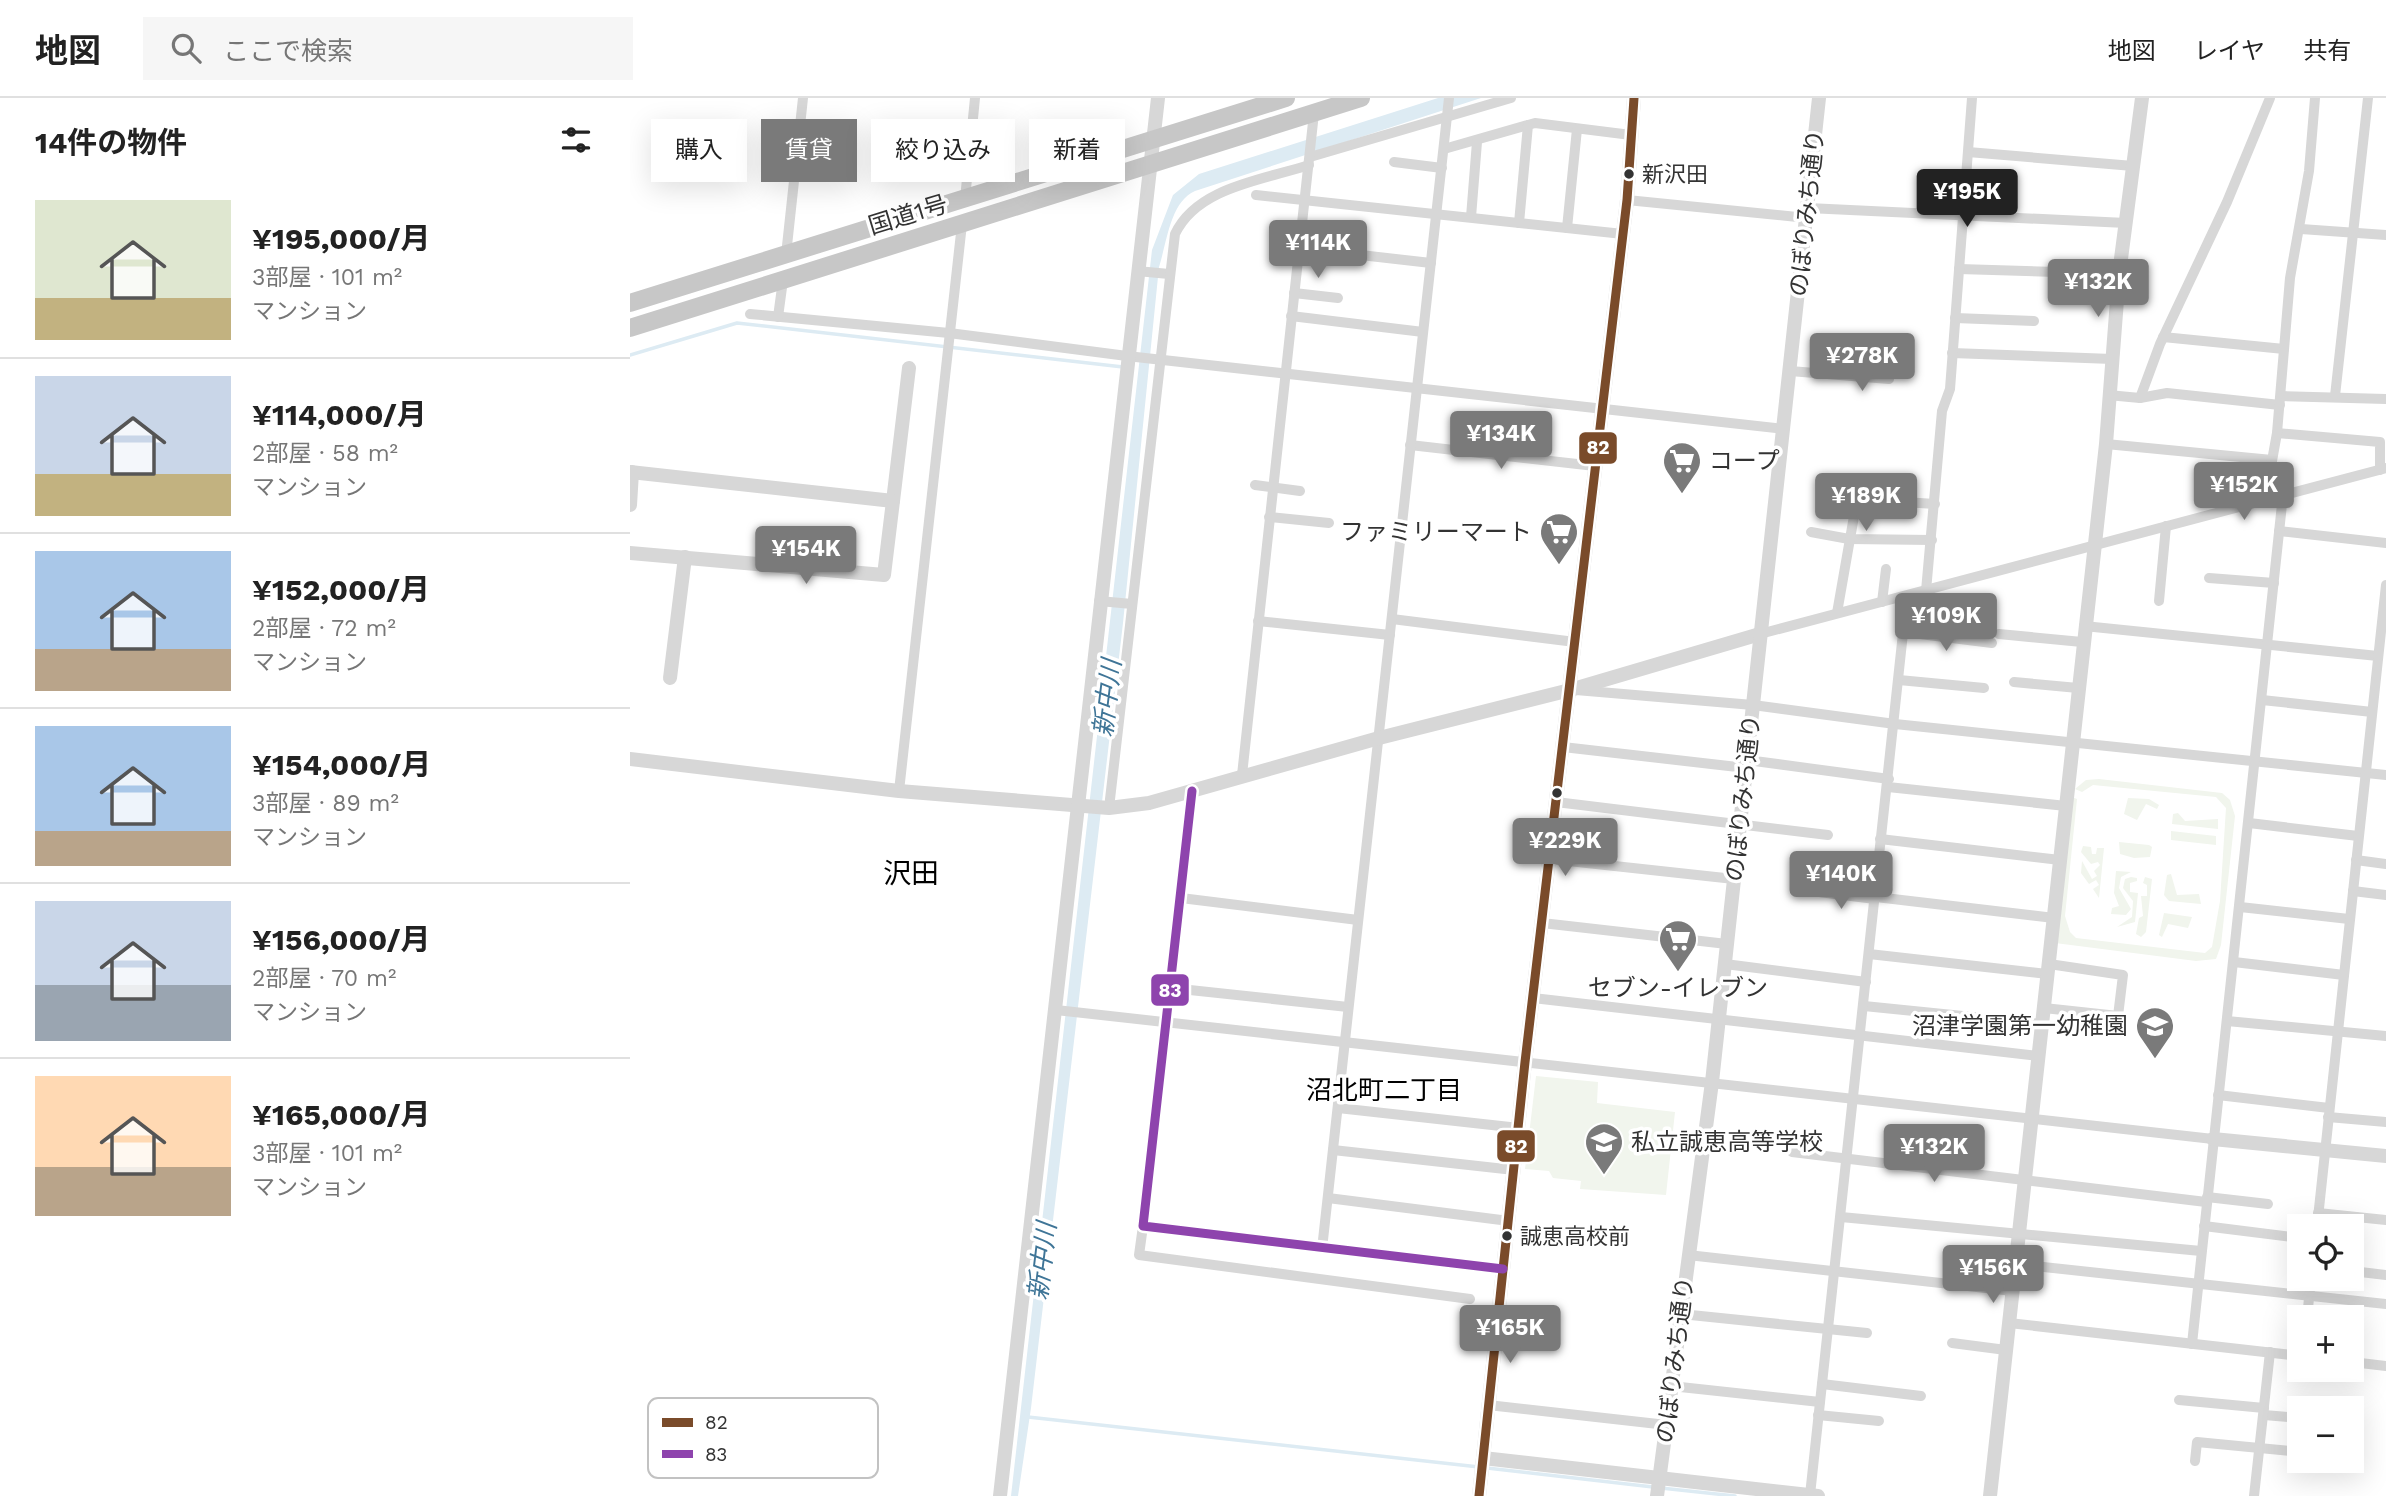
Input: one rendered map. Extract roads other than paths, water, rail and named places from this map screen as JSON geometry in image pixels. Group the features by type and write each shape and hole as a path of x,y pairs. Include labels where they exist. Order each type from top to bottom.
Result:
{"highway":[{"name":"国道1号","path":"630,303 1286,98"},
{"name":"国道1号","path":"630,328 1150,165 1313,121 1361,98"}],"street":[{"path":"786,255 803,98"},
{"path":"965,199 975,98"},
{"path":"999,1496 1056,1010 1099,601 1140,272 1157,98"},
{"path":"1322,1250 1449,98"},
{"path":"1105,808 1132,604 1166,274 1171,249 1184,216 1204,199 1309,161 1511,98"},
{"path":"1479,1496 1525,1062 1627,200 1634,98"},
{"name":"のぼりみち通り","path":"1658,1488 1712,1083 1819,98"},
{"path":"1926,590 1936,504 1942,411 1950,389 1972,98"},
{"path":"1990,1496 2082,642 2106,444 2119,274 2142,98"},
{"path":"2140,398 2164,337 2227,202 2270,98"},
{"path":"2265,500 2277,433 2290,278 2301,229 2315,98"},
{"path":"2335,396 2368,98"},
{"path":"1242,775 1313,121"},
{"path":"1444,149 1477,142 1535,123 1631,135"},
{"path":"1519,223 1528,125"},
{"path":"1567,228 1577,128"},
{"path":"1471,217 1477,142"},
{"path":"1968,152 2133,166"},
{"path":"1394,162 1442,168"},
{"path":"1256,195 1305,198 1623,234"},
{"path":"1627,200 1808,213 1964,213 2126,223"},
{"path":"899,791 962,224"},
{"path":"2301,229 2386,235"},
{"path":"1299,248 1431,263"},
{"path":"1959,269 2119,274"},
{"path":"1140,272 1166,274"},
{"path":"778,317 783,280"},
{"path":"1294,293 1338,298"},
{"path":"750,314 949,333 1130,357 1416,386 1784,429"},
{"path":"1291,316 1423,332"},
{"path":"1955,318 2034,321"},
{"path":"2164,337 2284,349"},
{"path":"1952,353 2112,359"},
{"path":"1790,371 1889,379 1890,356"},
{"path":"630,552 884,575 909,368"},
{"path":"2108,395 2140,398 2166,393 2281,400 2335,396 2386,399"},
{"path":"630,759 899,791 1076,807 1105,808 1149,803 1379,738 1570,690 1837,613 2383,469 2380,442 2277,433"},
{"path":"2106,444 2273,460"},
{"path":"1410,445 1595,466"},
{"path":"630,505 631,472 893,501"},
{"path":"1255,485 1300,491"},
{"path":"2192,1344 2283,495"},
{"path":"1837,613 1857,499 1936,504"},
{"path":"1269,517 1329,523"},
{"path":"2159,601 2166,526"},
{"path":"2279,531 2386,543"},
{"path":"1811,532 1849,539 1931,540"},
{"path":"670,678 685,557"},
{"path":"1882,602 1886,569"},
{"path":"2209,578 2274,583"},
{"path":"2386,585 2381,660 2365,773 2318,1213 2386,1220"},
{"path":"1483,1458 1658,1488 1814,1495 1818,1415 1836,1271 1852,1098 1907,596"},
{"path":"1099,601 1132,604"},
{"path":"1392,619 1575,642"},
{"path":"1258,621 1390,635"},
{"path":"2084,626 2267,643 2381,660"},
{"path":"1905,632 2082,642"},
{"path":"1899,680 1984,688"},
{"path":"2014,682 2078,688"},
{"path":"1570,690 1753,705 1895,724 2386,775"},
{"path":"2262,700 2372,712"},
{"path":"1563,747 1746,764 2066,806"},
{"path":"1192,791 1139,1255 1470,1299"},
{"path":"1556,802 1828,835"},
{"path":"2249,823 2358,836"},
{"path":"1880,839 2060,860"},
{"path":"1851,858 1878,861"},
{"path":"1549,859 1734,879"},
{"path":"2356,860 2386,864"},
{"path":"1811,891 2054,918"},
{"path":"2353,891 2386,895"},
{"path":"1181,898 1358,920"},
{"path":"2240,907 2349,919"},
{"path":"1542,923 1727,944"},
{"path":"1869,954 2123,975 2118,1016 2044,1008"},
{"path":"2234,962 2344,975"},
{"path":"1724,964 1866,982"},
{"path":"1171,988 1348,1007"},
{"path":"1533,998 2039,1056"},
{"path":"1864,1006 2042,1024"},
{"path":"1056,1010 2386,1156"},
{"path":"2227,1021 2386,1036"},
{"path":"2218,1095 2386,1122"},
{"path":"1338,1108 1518,1128"},
{"path":"1334,1150 1514,1170"},
{"path":"1792,1152 2025,1180 2268,1204"},
{"path":"1328,1198 1509,1221"},
{"path":"1841,1217 2019,1236 2024,1233 2201,1251"},
{"path":"1143,1226 1322,1250 1503,1269"},
{"path":"2204,1226 2287,1236"},
{"path":"1688,1255 2012,1291"},
{"path":"2016,1264 2386,1304"},
{"path":"2364,1272 2386,1275"},
{"path":"2308,1305 2310,1291"},
{"path":"1681,1314 1867,1333"},
{"path":"2009,1323 2287,1355"},
{"path":"1952,1343 2006,1350"},
{"path":"2254,1496 2270,1353"},
{"path":"2364,1363 2386,1366"},
{"path":"1822,1384 1921,1396"},
{"path":"1671,1386 1820,1402"},
{"path":"2179,1400 2287,1416"},
{"path":"1489,1405 1667,1425"},
{"path":"1818,1415 1879,1421"},
{"path":"2195,1461 2197,1443 2287,1450"}],"water":[{"name":"新中川","path":"1438,98 1481,98 1195,191 1180,204 1171,224 1159,267 1123,623 1031,1408 1018,1496 1011,1496 1152,250 1173,195 1199,174"}],"waterway":[{"path":"630,355 737,323 1123,367"},
{"path":"1028,1417 1479,1467"},
{"path":"1487,1468 1653,1487"},
{"path":"1661,1488 1735,1496"}],"place":[{"name":"新沢田","path":"1629,174"},
{"name":"コープ","path":"1682,495"},
{"name":"ファミリーマート","path":"1559,566"},
{"name":"セブン-イレブン","path":"1678,973"},
{"name":"沼津学園第一幼稚園","path":"2155,1060"},
{"name":"私立誠恵高等学校","path":"1604,1176"},
{"name":"誠恵高校前","path":"1507,1236"}],"district":[{"name":"沢田","path":"911,873"},
{"name":"沼北町二丁目","path":"1384,1090"}]}
